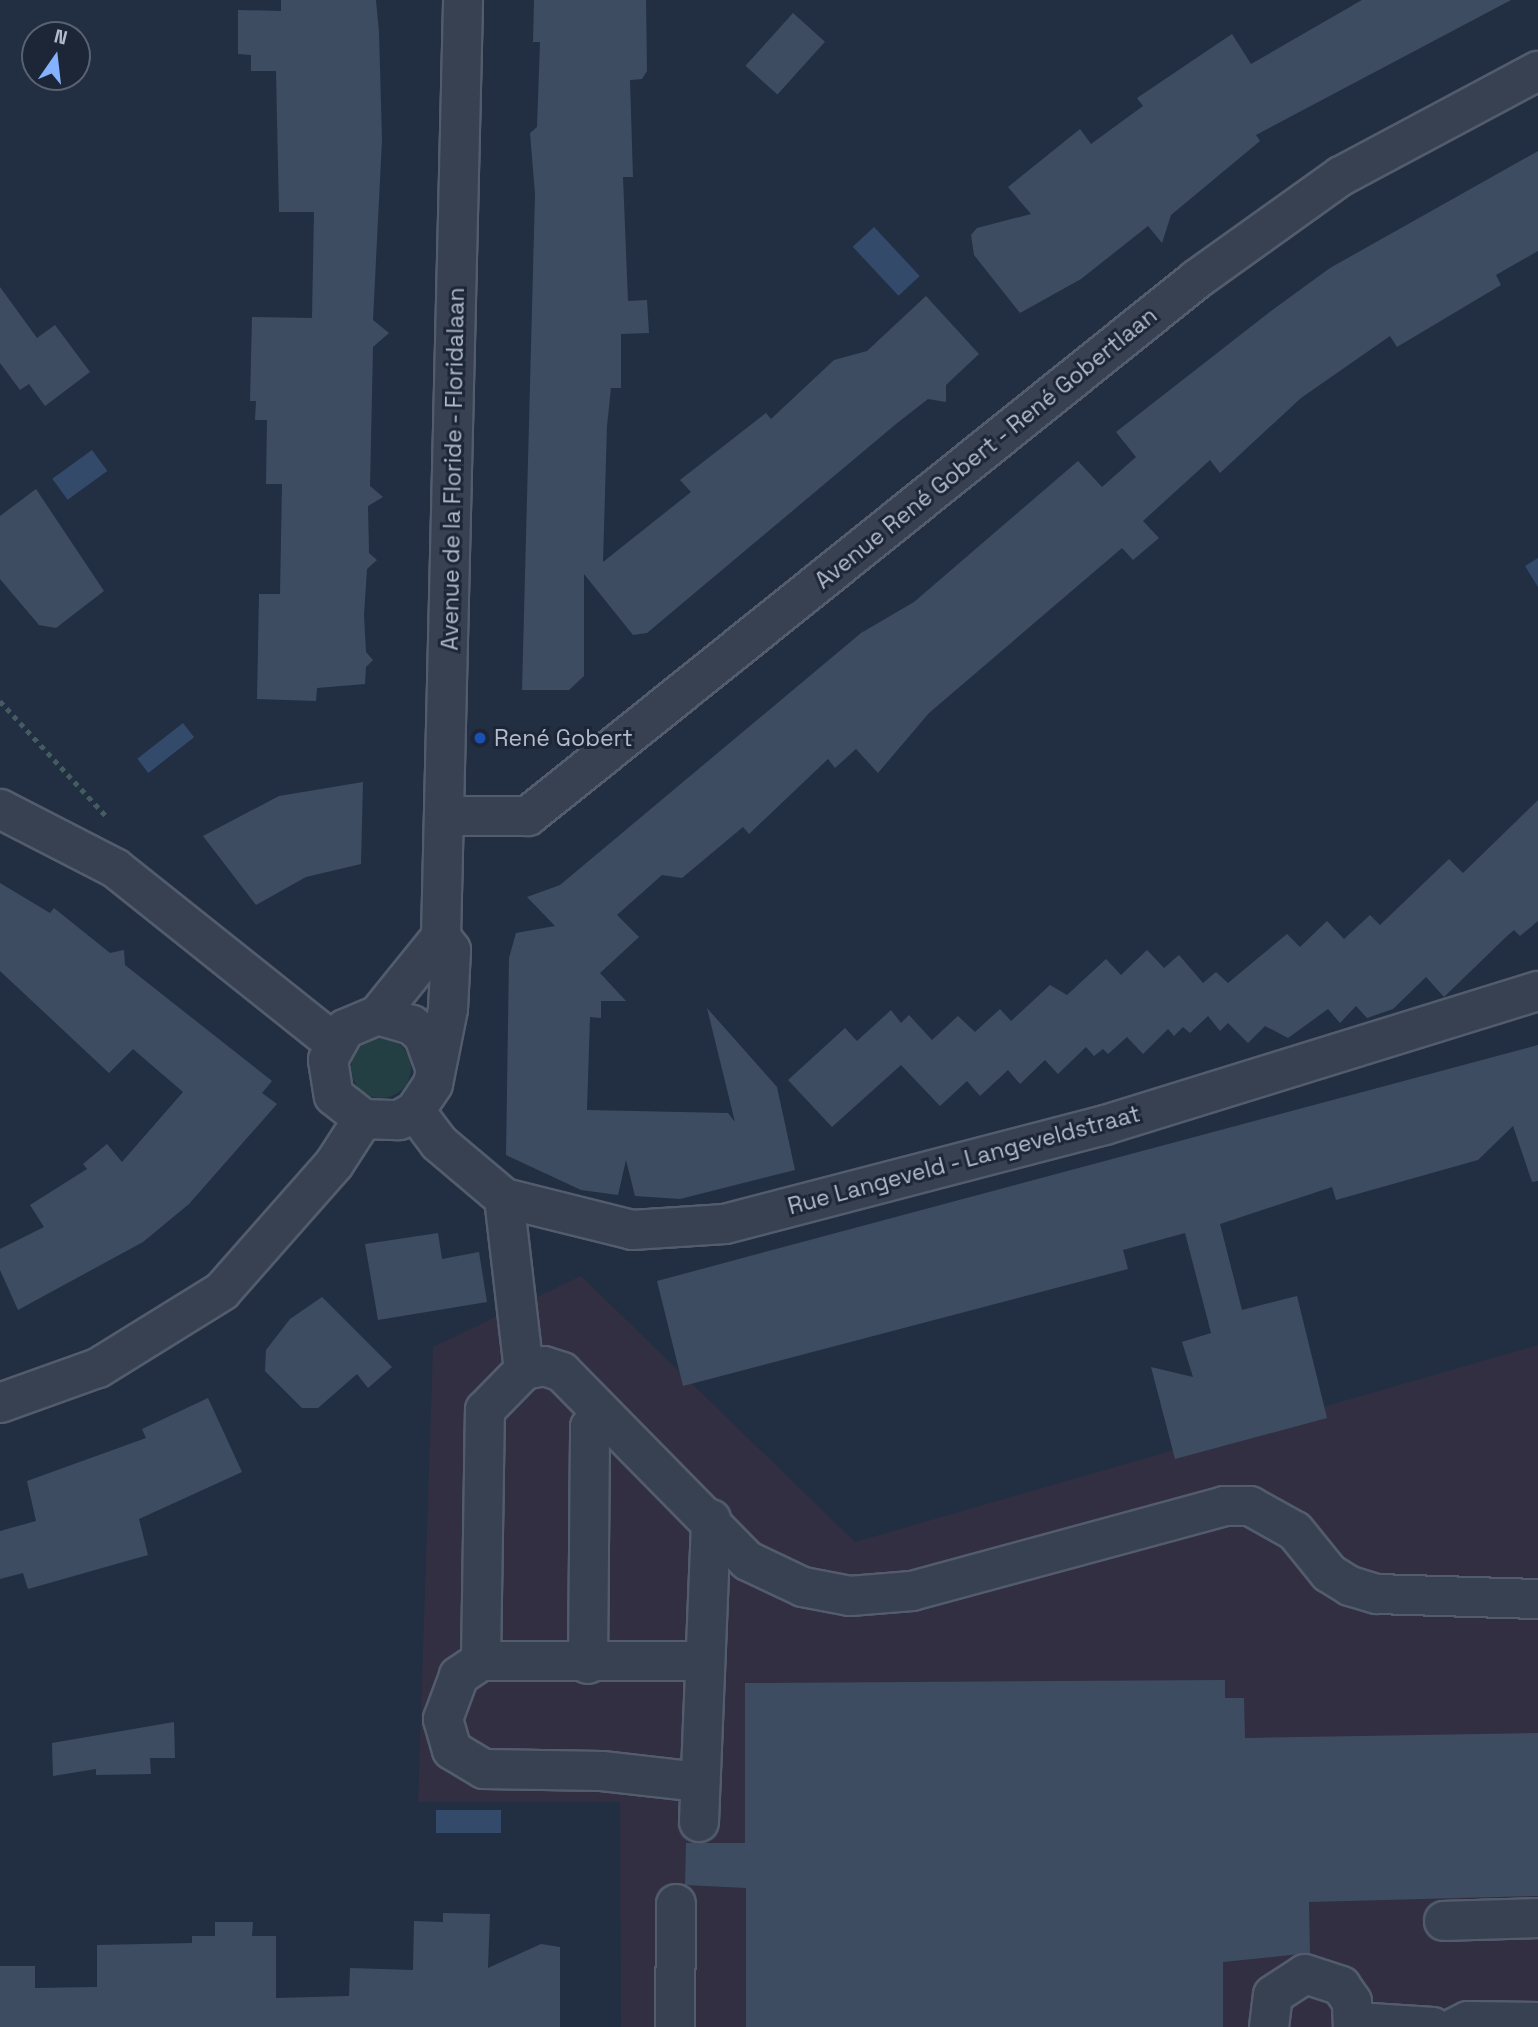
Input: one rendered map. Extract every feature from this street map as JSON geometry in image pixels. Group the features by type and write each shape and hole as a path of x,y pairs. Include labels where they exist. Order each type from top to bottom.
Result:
{"street":[{"name":"Avenue de la Floride - Floridalaan","path":"415,1111 433,1084 448,1009 451,950 441,937 463,0"},
{"name":"Avenue René Gobert - René Gobertlaan","path":"444,816 528,816 1197,279 1340,176 1538,71"},
{"path":"0,809 115,868 334,1043"},
{"path":"415,1111 398,1120 363,1119 334,1096 328,1060 334,1043 345,1029 378,1015 441,937"},
{"name":"Rue Langeveld - Langeveldstraat","path":"415,1111 439,1143 504,1198 632,1230 725,1224 1105,1125 1538,991"},
{"path":"378,1015 412,1025 424,1036 435,1067"},
{"path":"0,1403 98,1368 222,1292 334,1164 363,1119"},
{"path":"504,1198 524,1370"},
{"path":"481,1661 485,1410 524,1370 562,1372 710,1519 748,1561 803,1587 850,1596 912,1591 1224,1506 1250,1506 1296,1531 1329,1573 1350,1586 1377,1594 1538,1599"},
{"path":"588,1664 590,1427 602,1414"},
{"path":"699,1822 701,1661 710,1519"},
{"path":"700,1782 659,1782 602,1770 484,1769 452,1750 443,1719 459,1676 481,1661 588,1664 701,1661"},
{"path":"675,2027 676,1904"},
{"path":"1444,1921 1538,1917"},
{"path":"1269,2027 1273,1995 1305,1974 1341,1986 1354,2024 1433,2027"},
{"path":"1456,2027 1468,2021 1538,2022"}],"path":[{"path":"0,701 113,823 115,868"}],"shaded area":[{"path":"581,1276 855,1542 1538,1345 1538,2027 621,2027 620,1802 418,1802 433,1347"}],"green space":[{"path":"381,1038 398,1043 406,1051 411,1068 406,1085 398,1093 381,1098 364,1093 356,1085 351,1068 356,1051 364,1043"}],"water":[{"path":"874,227 920,276 898,296 853,247"},
{"path":"92,450 107,471 68,500 52,479"},
{"path":"1538,558 1538,587 1525,566"},
{"path":"183,723 194,737 148,773 137,759"},
{"path":"436,1810 501,1810 501,1833 436,1833"}],"building":[{"path":"281,0 376,0 379,32 382,140 373,320 389,333 373,347 370,486 383,497 368,506 369,553 377,560 367,569 364,615 366,652 373,660 366,667 365,684 317,688 316,701 257,699 259,594 280,594 282,484 266,484 267,420 255,420 256,401 250,401 252,317 312,318 314,212 279,212 276,71 251,71 251,55 238,54 238,10 281,11"},
{"path":"534,0 646,0 647,71 642,79 630,80 633,177 623,177 628,301 647,300 649,333 621,334 621,388 611,388 607,426 603,562 691,492 680,480 766,413 771,419 834,360 867,351 926,296 979,354 946,385 946,402 928,399 647,633 633,635 584,574 584,676 569,690 522,690 535,194 530,133 537,127 540,42 533,42"},
{"path":"1362,0 1511,0 1256,135 1260,141 1171,215 1162,243 1148,226 1081,279 1020,313 974,255 971,235 977,228 1031,214 1008,187 1080,129 1091,144 1143,106 1137,98 1232,34 1251,64"},
{"path":"793,13 825,42 777,95 745,66"},
{"path":"1538,151 1538,251 1496,275 1501,285 1397,347 1390,336 1301,398 1220,473 1210,460 1143,521 1159,538 1133,560 1122,548 929,713 878,773 856,749 835,768 828,759 749,834 743,827 682,878 662,875 617,915 639,937 600,973 626,1001 601,1001 601,1018 590,1017 587,1110 728,1113 735,1122 707,1008 777,1087 795,1170 680,1199 635,1196 626,1160 618,1195 581,1190 506,1155 509,958 516,933 555,926 527,897 560,885 861,633 914,602 1078,461 1102,487 1136,457 1116,432 1271,311 1330,268"},
{"path":"0,287 37,338 55,325 90,372 45,406 29,384 20,390 0,363"},
{"path":"36,489 104,591 56,628 39,625 0,579 0,516"},
{"path":"363,782 361,864 306,877 256,905 203,836 279,796"},
{"path":"1538,800 1538,921 1520,936 1514,930 1444,997 1426,977 1393,1009 1367,1018 1356,1006 1340,1023 1328,1009 1288,1038 1265,1026 1248,1043 1228,1023 1220,1031 1208,1016 1190,1033 1183,1027 1174,1036 1168,1029 1143,1054 1127,1037 1108,1054 1103,1049 1094,1056 1086,1047 1058,1074 1045,1060 1020,1084 1008,1070 980,1096 967,1081 940,1106 901,1065 832,1127 788,1080 845,1028 857,1041 891,1010 901,1023 909,1015 932,1040 958,1016 975,1032 1000,1009 1011,1021 1050,985 1067,995 1106,959 1121,975 1147,950 1164,968 1179,955 1203,983 1216,972 1228,983 1287,934 1300,947 1327,921 1344,939 1370,915 1380,925 1449,859 1463,873"},
{"path":"0,883 50,913 54,908 110,953 124,950 125,965 272,1081 262,1093 277,1104 189,1204 143,1242 18,1310 0,1270 0,1249 44,1227 30,1205 87,1169 83,1164 107,1144 122,1162 183,1092 133,1049 109,1073 0,971"},
{"path":"1538,1045 1538,1181 1532,1182 1513,1126 1478,1160 1336,1200 1332,1187 1220,1224 1242,1310 1297,1296 1327,1418 1175,1459 1151,1367 1193,1377 1182,1342 1211,1333 1185,1233 1123,1250 1128,1269 683,1386 657,1281"},
{"path":"438,1233 442,1259 479,1252 487,1302 378,1320 365,1244"},
{"path":"322,1297 392,1367 368,1388 357,1374 318,1408 302,1408 265,1371 266,1350 290,1319"},
{"path":"208,1398 242,1472 139,1519 148,1555 28,1589 23,1573 0,1579 0,1531 36,1521 27,1481 146,1438 142,1429"},
{"path":"1225,1680 1225,1698 1244,1698 1245,1738 1538,1733 1538,1896 1309,1902 1310,1953 1223,1962 1223,2027 746,2027 746,1888 685,1885 686,1843 745,1843 745,1683"},
{"path":"174,1722 175,1758 150,1758 151,1774 96,1775 96,1769 53,1776 52,1743"},
{"path":"443,1913 490,1914 488,1968 541,1944 560,1947 560,2027 0,2027 0,1966 35,1966 35,1988 97,1987 97,1945 192,1943 192,1936 215,1936 215,1922 253,1922 252,1936 276,1936 276,1998 349,1996 350,1968 413,1970 414,1921 443,1922"}],"place":[{"name":"René Gobert","path":"480,738"}]}
